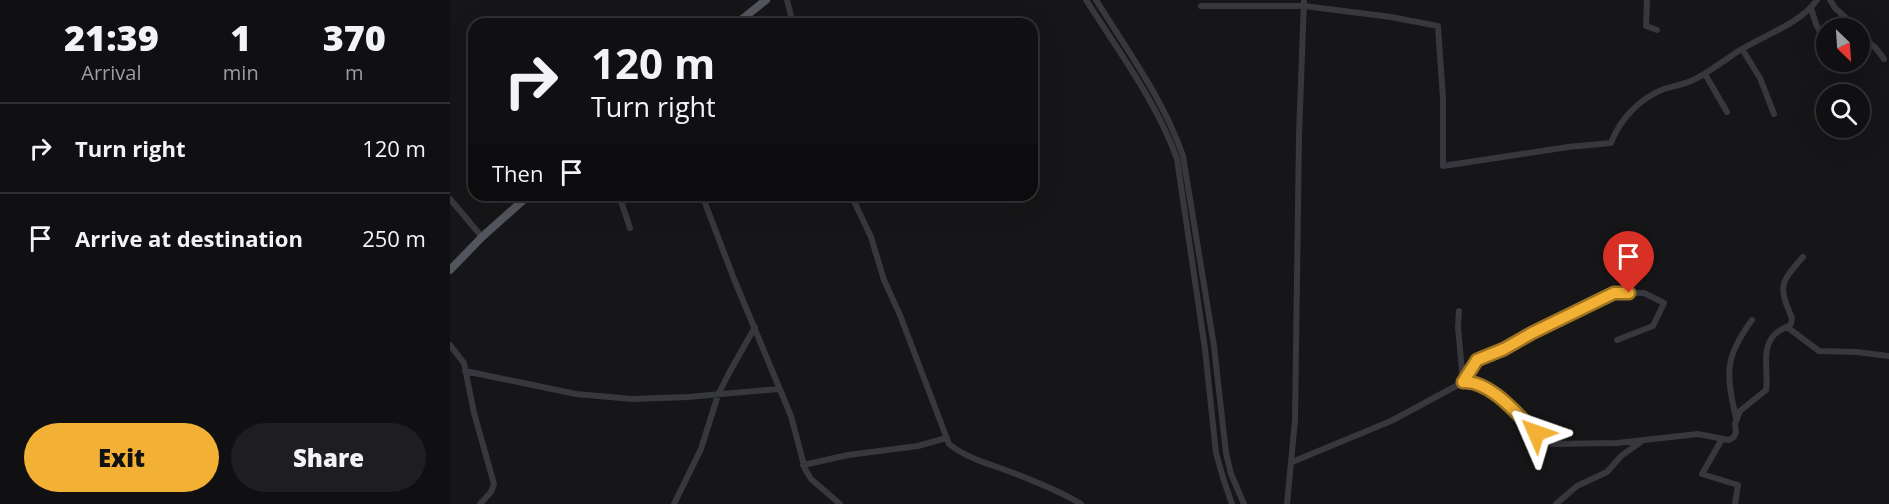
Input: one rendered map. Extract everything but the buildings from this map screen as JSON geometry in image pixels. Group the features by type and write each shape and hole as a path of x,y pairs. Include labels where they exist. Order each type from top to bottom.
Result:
{"main road":[{"path":"744,18 766,0"},
{"path":"450,270 522,201"}],"street":[{"path":"787,0 792,18"},
{"path":"1086,0 1149,101 1168,136 1177,159 1205,349 1216,453 1232,504"},
{"path":"1096,0 1156,97 1184,156 1214,346 1226,453 1231,474 1244,504"},
{"path":"1647,0 1646,26 1657,30"},
{"path":"1201,6 1304,3 1438,26 1443,99 1443,166 1568,147 1611,143 1615,133 1637,105 1652,94 1705,74 1800,16 1812,8 1817,0"},
{"path":"1830,0 1846,18"},
{"path":"1287,504 1295,420 1299,136 1304,3"},
{"path":"1812,8 1816,24"},
{"path":"1870,44 1884,59"},
{"path":"1743,49 1760,78 1774,114"},
{"path":"1705,74 1727,112"},
{"path":"450,199 482,237"},
{"path":"621,201 630,228"},
{"path":"704,201 791,416 804,465 811,479 840,504"},
{"path":"855,201 872,237 884,280 900,315 946,438 958,451 1062,493 1081,504"},
{"path":"1463,382 1477,383 1491,390 1544,440 1552,444 1642,441 1698,434 1728,440 1737,432 1735,424 1740,411 1766,390 1767,346 1776,333 1791,324 1792,318 1783,297 1783,286 1793,268 1803,257"},
{"path":"1292,462 1390,421 1463,382 1477,360 1504,349 1614,293 1644,293 1664,303 1653,326 1617,340"},
{"path":"1459,311 1458,327 1463,382"},
{"path":"1736,418 1729,385 1729,364 1737,340 1752,320"},
{"path":"674,504 701,449 718,395 755,327"},
{"path":"1787,327 1819,351 1889,356"},
{"path":"450,345 463,360 476,422 494,484 492,492 480,504"},
{"path":"465,371 599,397 652,399 779,389"},
{"path":"804,465 848,455 918,446 946,438"},
{"path":"1722,439 1702,474 1738,485 1735,504"},
{"path":"1556,504 1577,486 1606,472 1621,456 1642,441"}],"route":[{"path":"1536,433 1491,390 1477,383 1463,382 1477,360 1504,349 1578,309 1614,293 1629,293"}]}
